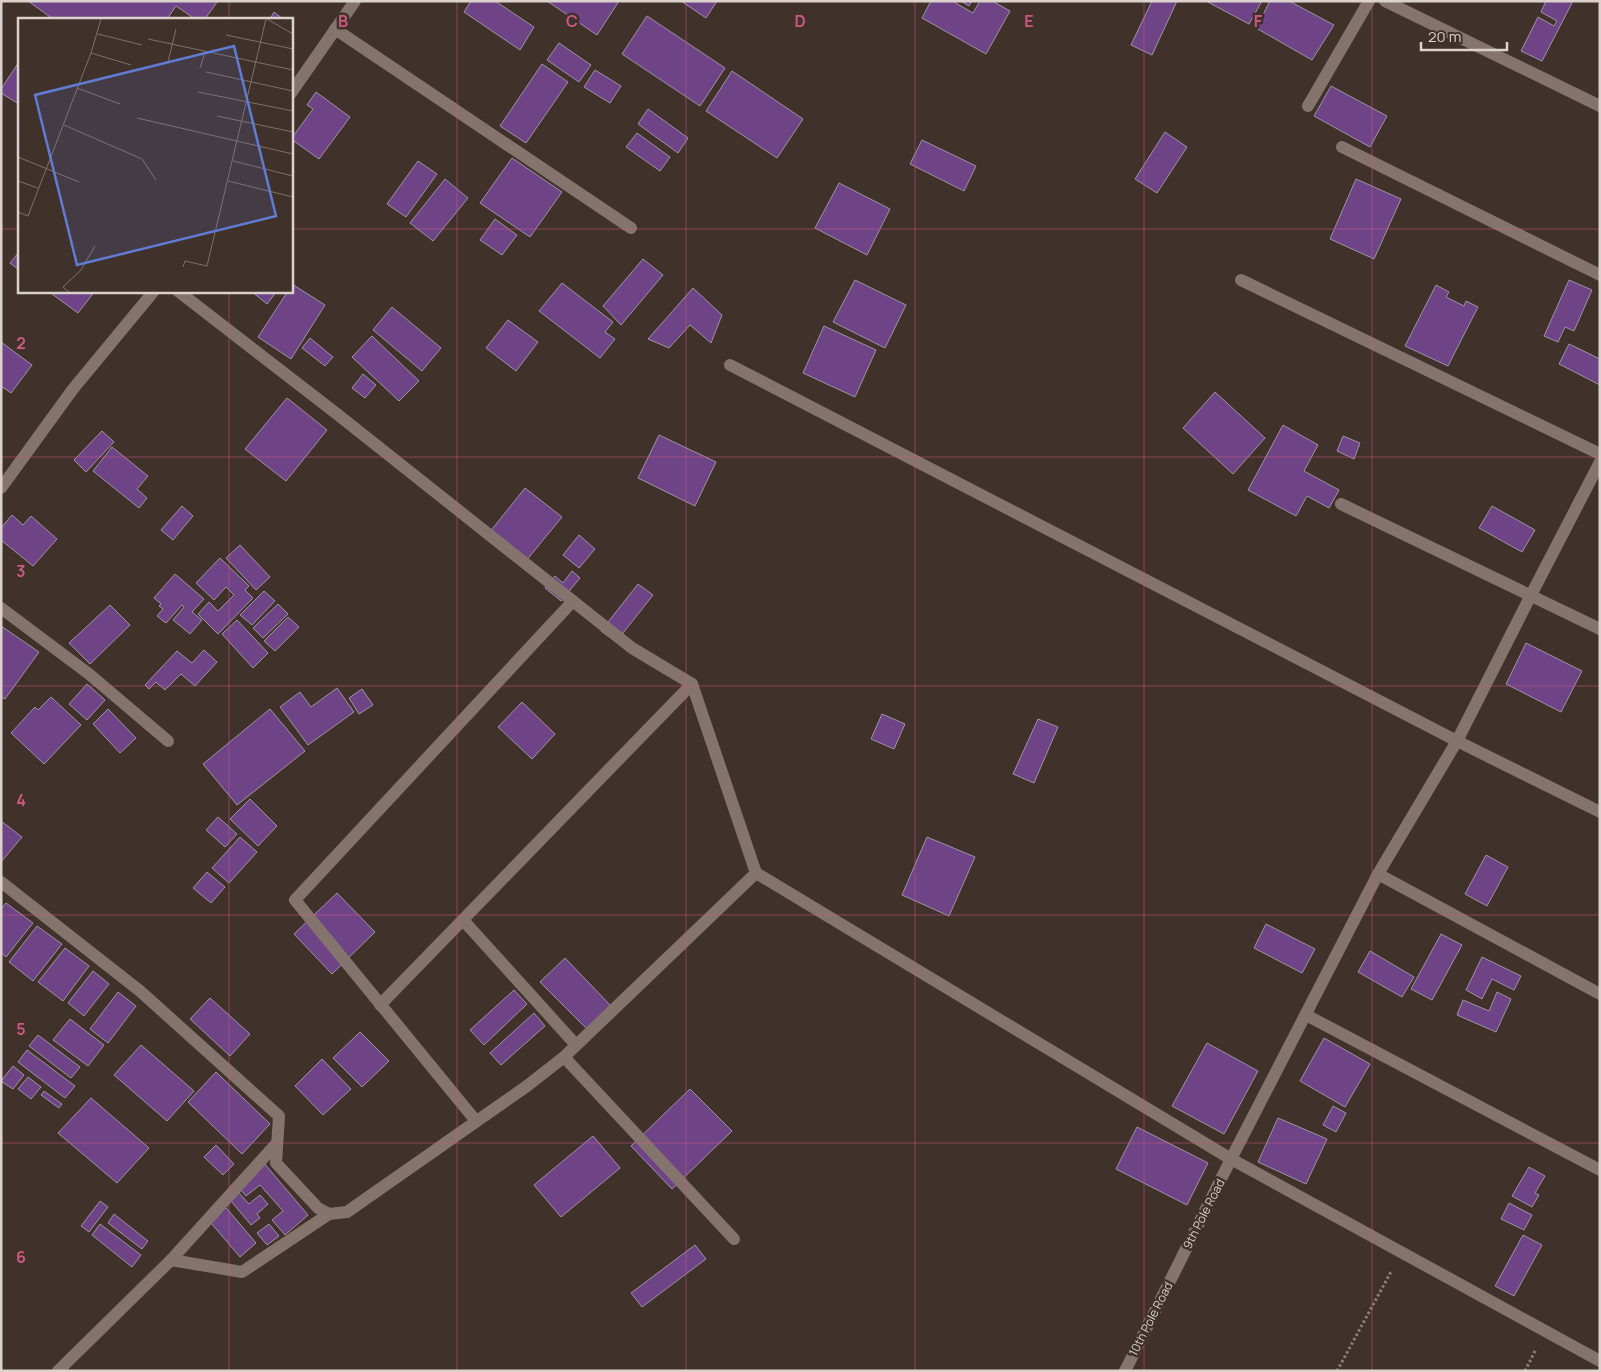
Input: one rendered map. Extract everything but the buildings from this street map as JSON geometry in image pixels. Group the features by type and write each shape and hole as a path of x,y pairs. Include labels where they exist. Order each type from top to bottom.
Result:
{"street":[{"path":"292,92 354,1"},
{"path":"1308,106 1369,1"},
{"path":"1384,1 1600,106"},
{"path":"335,29 631,228"},
{"path":"1342,147 1600,275"},
{"path":"1241,280 1600,454"},
{"path":"1,488 73,389 153,292"},
{"path":"179,292 337,414 632,648 692,684 756,872 1231,1159 1600,1361"},
{"path":"730,365 1458,741 1600,812"},
{"name":"9th Pole Road","path":"1177,1268 1378,874 1458,741 1530,595 1600,462"},
{"path":"1341,504 1600,629"},
{"path":"476,1121 295,900 573,601"},
{"path":"1,608 89,674 168,742"},
{"path":"380,1005 692,684"},
{"path":"171,1260 242,1272 329,1214 347,1212 527,1086 564,1057 756,872"},
{"path":"1378,874 1600,994"},
{"path":"1,882 140,991 280,1116 276,1164 318,1208 329,1214"},
{"path":"463,920 576,1045"},
{"path":"1306,1014 1600,1170"},
{"path":"564,1057 734,1239"},
{"path":"58,1371 171,1260 277,1144"},
{"name":"10th Pole Road","path":"1125,1371 1177,1268"}],"path":[{"path":"1337,1371 1402,1252"}]}
